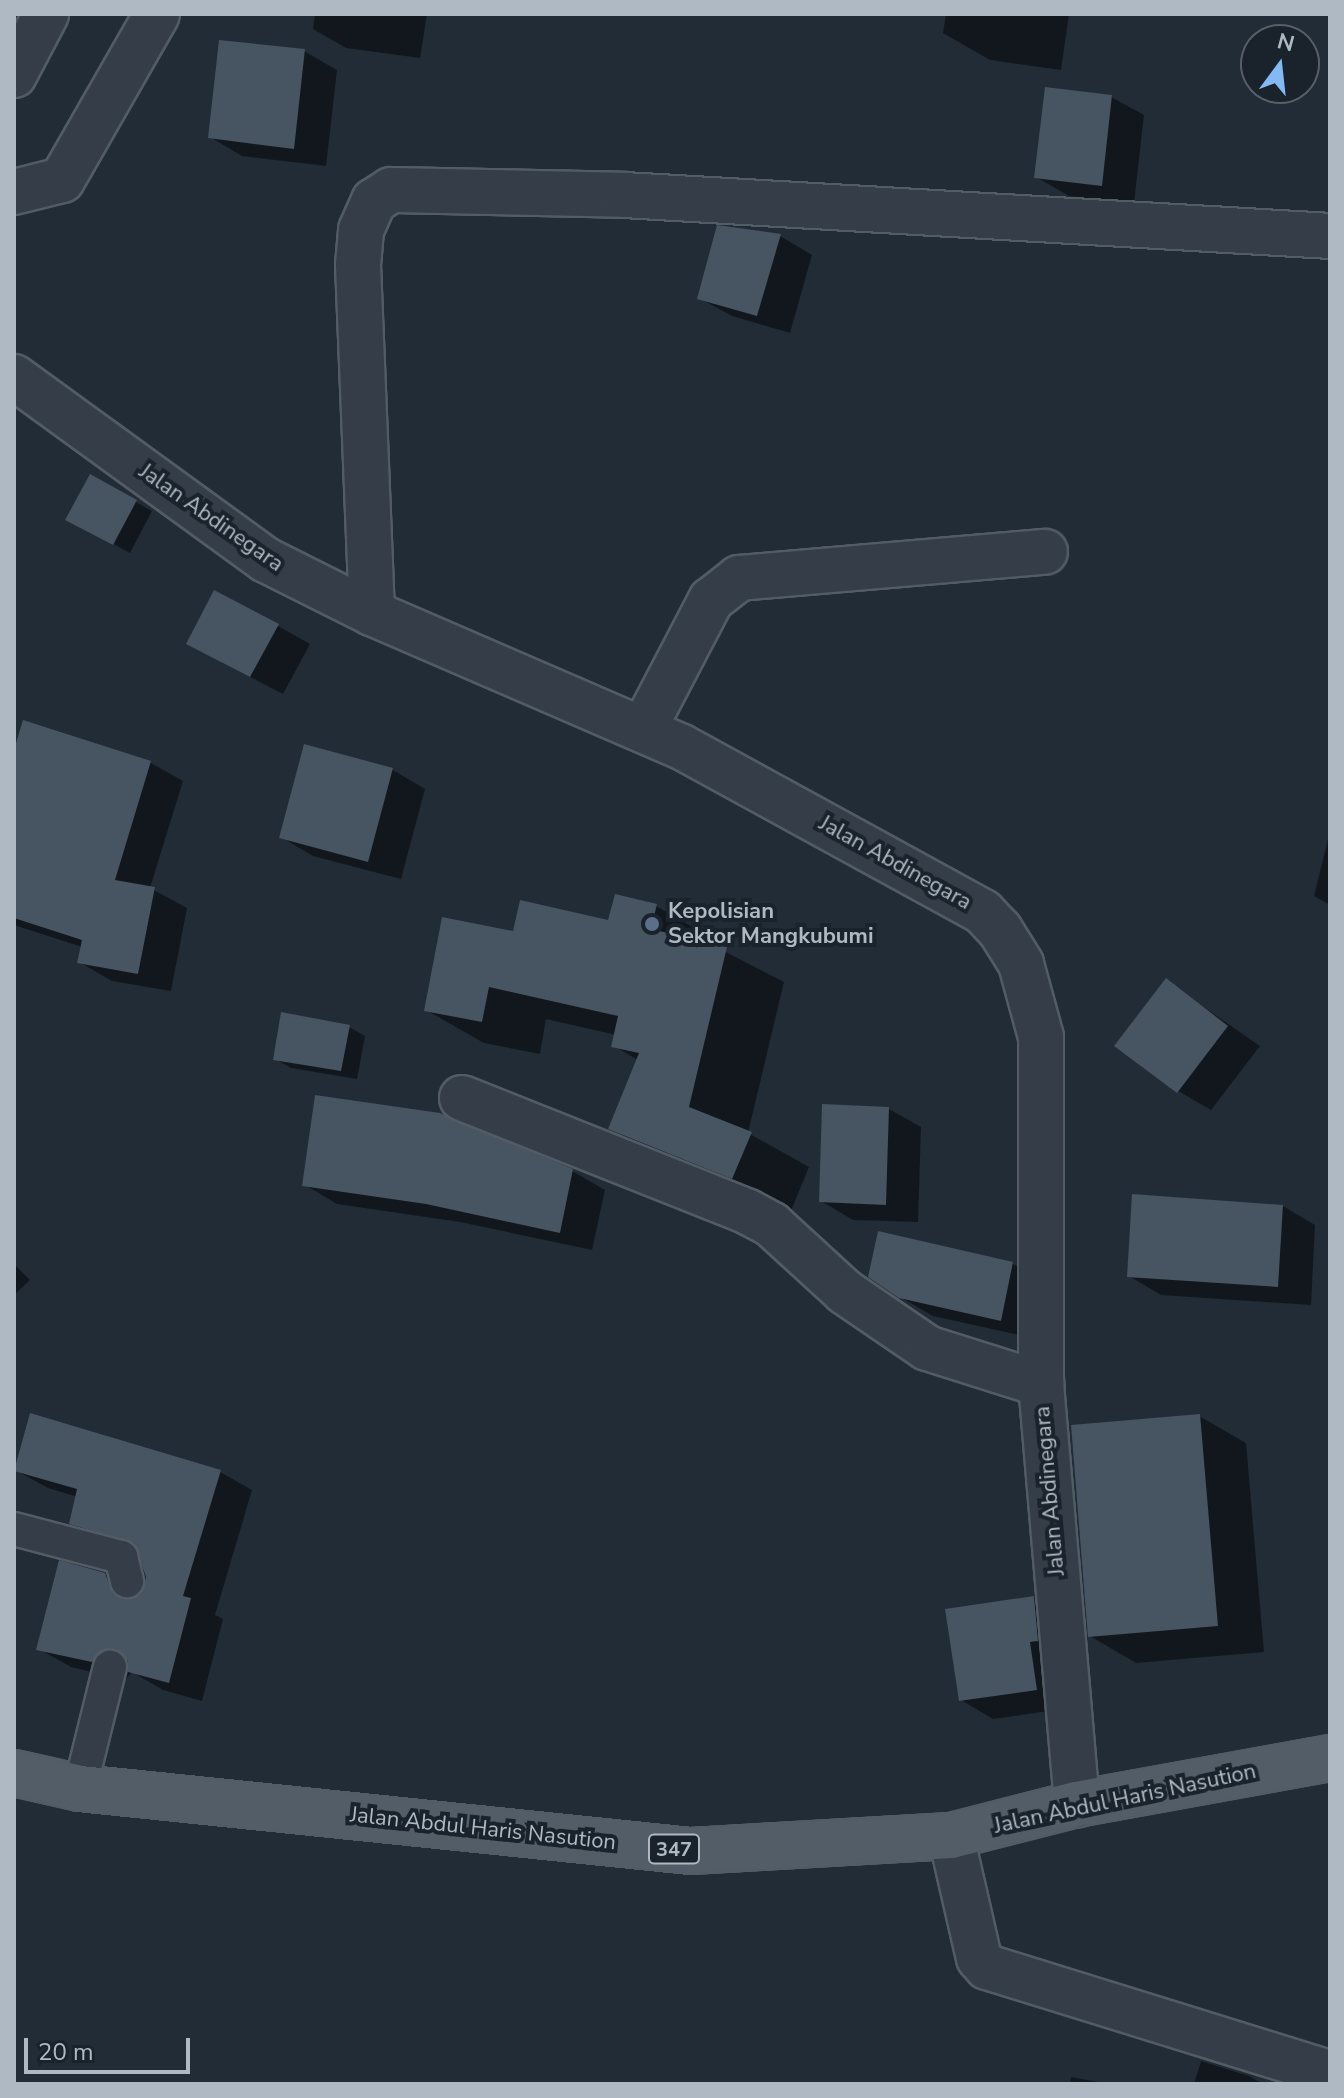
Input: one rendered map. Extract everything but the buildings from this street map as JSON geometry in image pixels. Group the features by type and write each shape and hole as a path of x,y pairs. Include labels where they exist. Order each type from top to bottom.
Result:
{"main road":[{"name":"Jalan Abdul Haris Nasution","path":"14,1773 80,1788 691,1851 951,1836 1077,1804 1330,1758"}],"street":[{"path":"14,75 46,14"},
{"path":"14,192 62,180 157,14"},
{"path":"372,613 358,265 361,230 374,201 391,190 624,195 1330,236"},
{"name":"Jalan Abdinegara","path":"14,377 266,560 372,613 643,730 983,912 1000,930 1021,964 1041,1037 1041,1384 1077,1804"},
{"path":"643,730 711,600 739,578 1045,552"},
{"path":"462,1098 748,1212 772,1225 845,1292 927,1348 1041,1384"},
{"path":"951,1836 979,1958 987,1967 1330,2073"}],"lane":[{"path":"14,1529 121,1557 127,1581"},
{"path":"80,1788 110,1667"}],"place":[{"name":"Kepolisian Sektor Mangkubumi","path":"652,924"}]}
